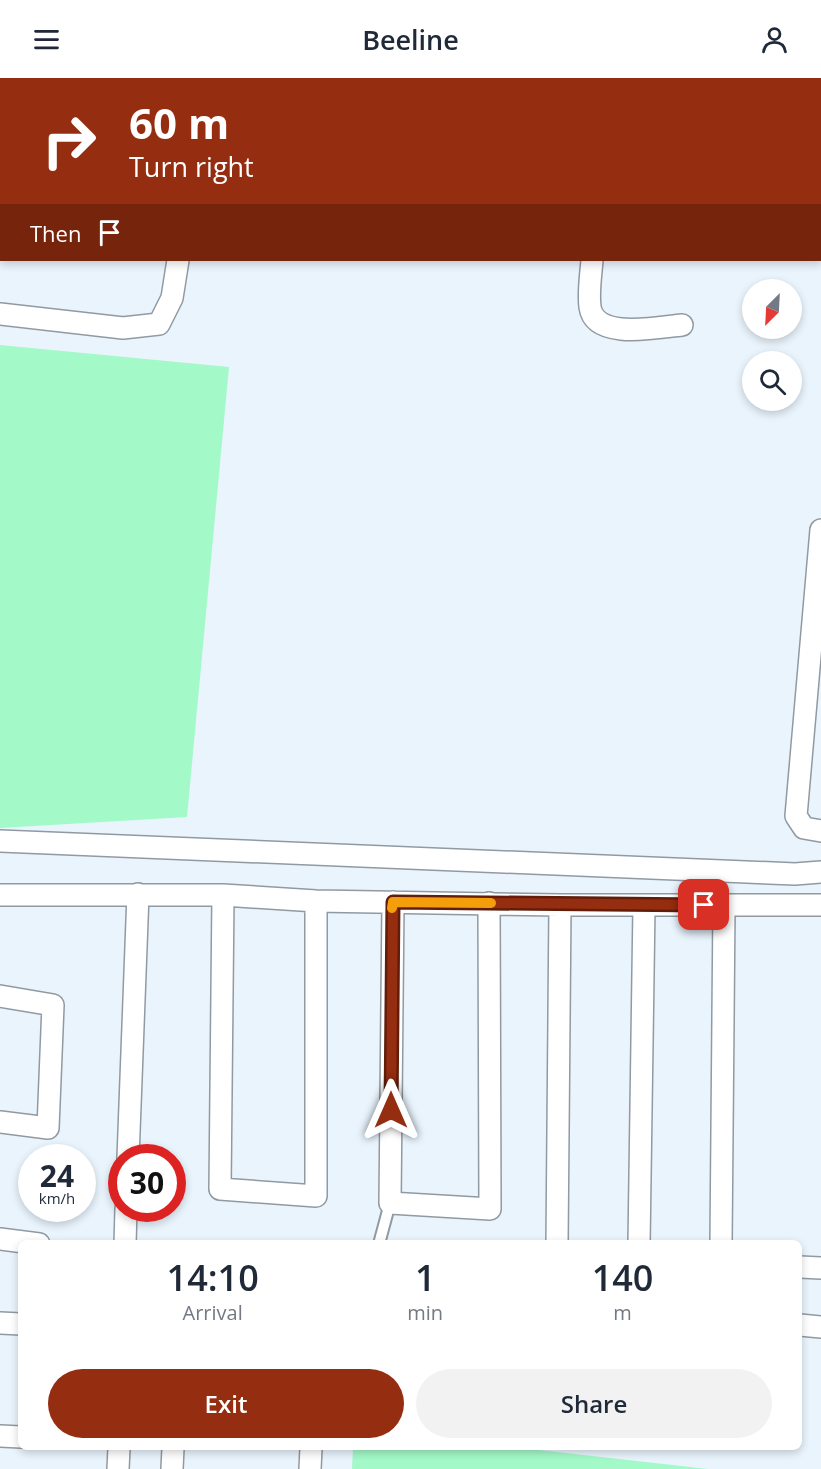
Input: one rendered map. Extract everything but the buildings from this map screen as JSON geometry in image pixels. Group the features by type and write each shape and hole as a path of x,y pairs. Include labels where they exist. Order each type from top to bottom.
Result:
{"street":[{"path":"0,314 123,328 159,324 172,298 178,261"},
{"path":"592,261 590,308 597,321 611,328 629,330 682,325"},
{"path":"821,530 796,816 804,828 821,831"},
{"path":"0,841 795,874 821,872"},
{"path":"129,1144 138,894"},
{"path":"0,895 223,895 316,901 644,906 821,904"},
{"path":"223,895 220,1189 316,1196 316,901"},
{"path":"393,902 390,1203 490,1209 489,903"},
{"path":"557,1240 560,905"},
{"path":"721,1240 723,905"},
{"path":"639,1240 644,906"},
{"path":"0,996 53,1005 48,1128 0,1122"},
{"path":"125,1240 126,1222"},
{"path":"0,1239 18,1241"},
{"path":"802,1267 821,1268"},
{"path":"0,1323 18,1324"},
{"path":"802,1325 821,1327"},
{"path":"0,1436 18,1437"},
{"path":"118,1469 119,1450"},
{"path":"172,1469 173,1450"},
{"path":"310,1469 311,1450"}],"lane":[{"path":"380,1240 390,1203"}],"green space":[{"path":"0,345 229,367 187,817 0,828"},
{"path":"353,1450 539,1450 708,1469 352,1469"}],"slow traffic":[{"path":"392,908 393,902 491,903"}],"route":[{"path":"391,1110 393,902 704,905"}]}
